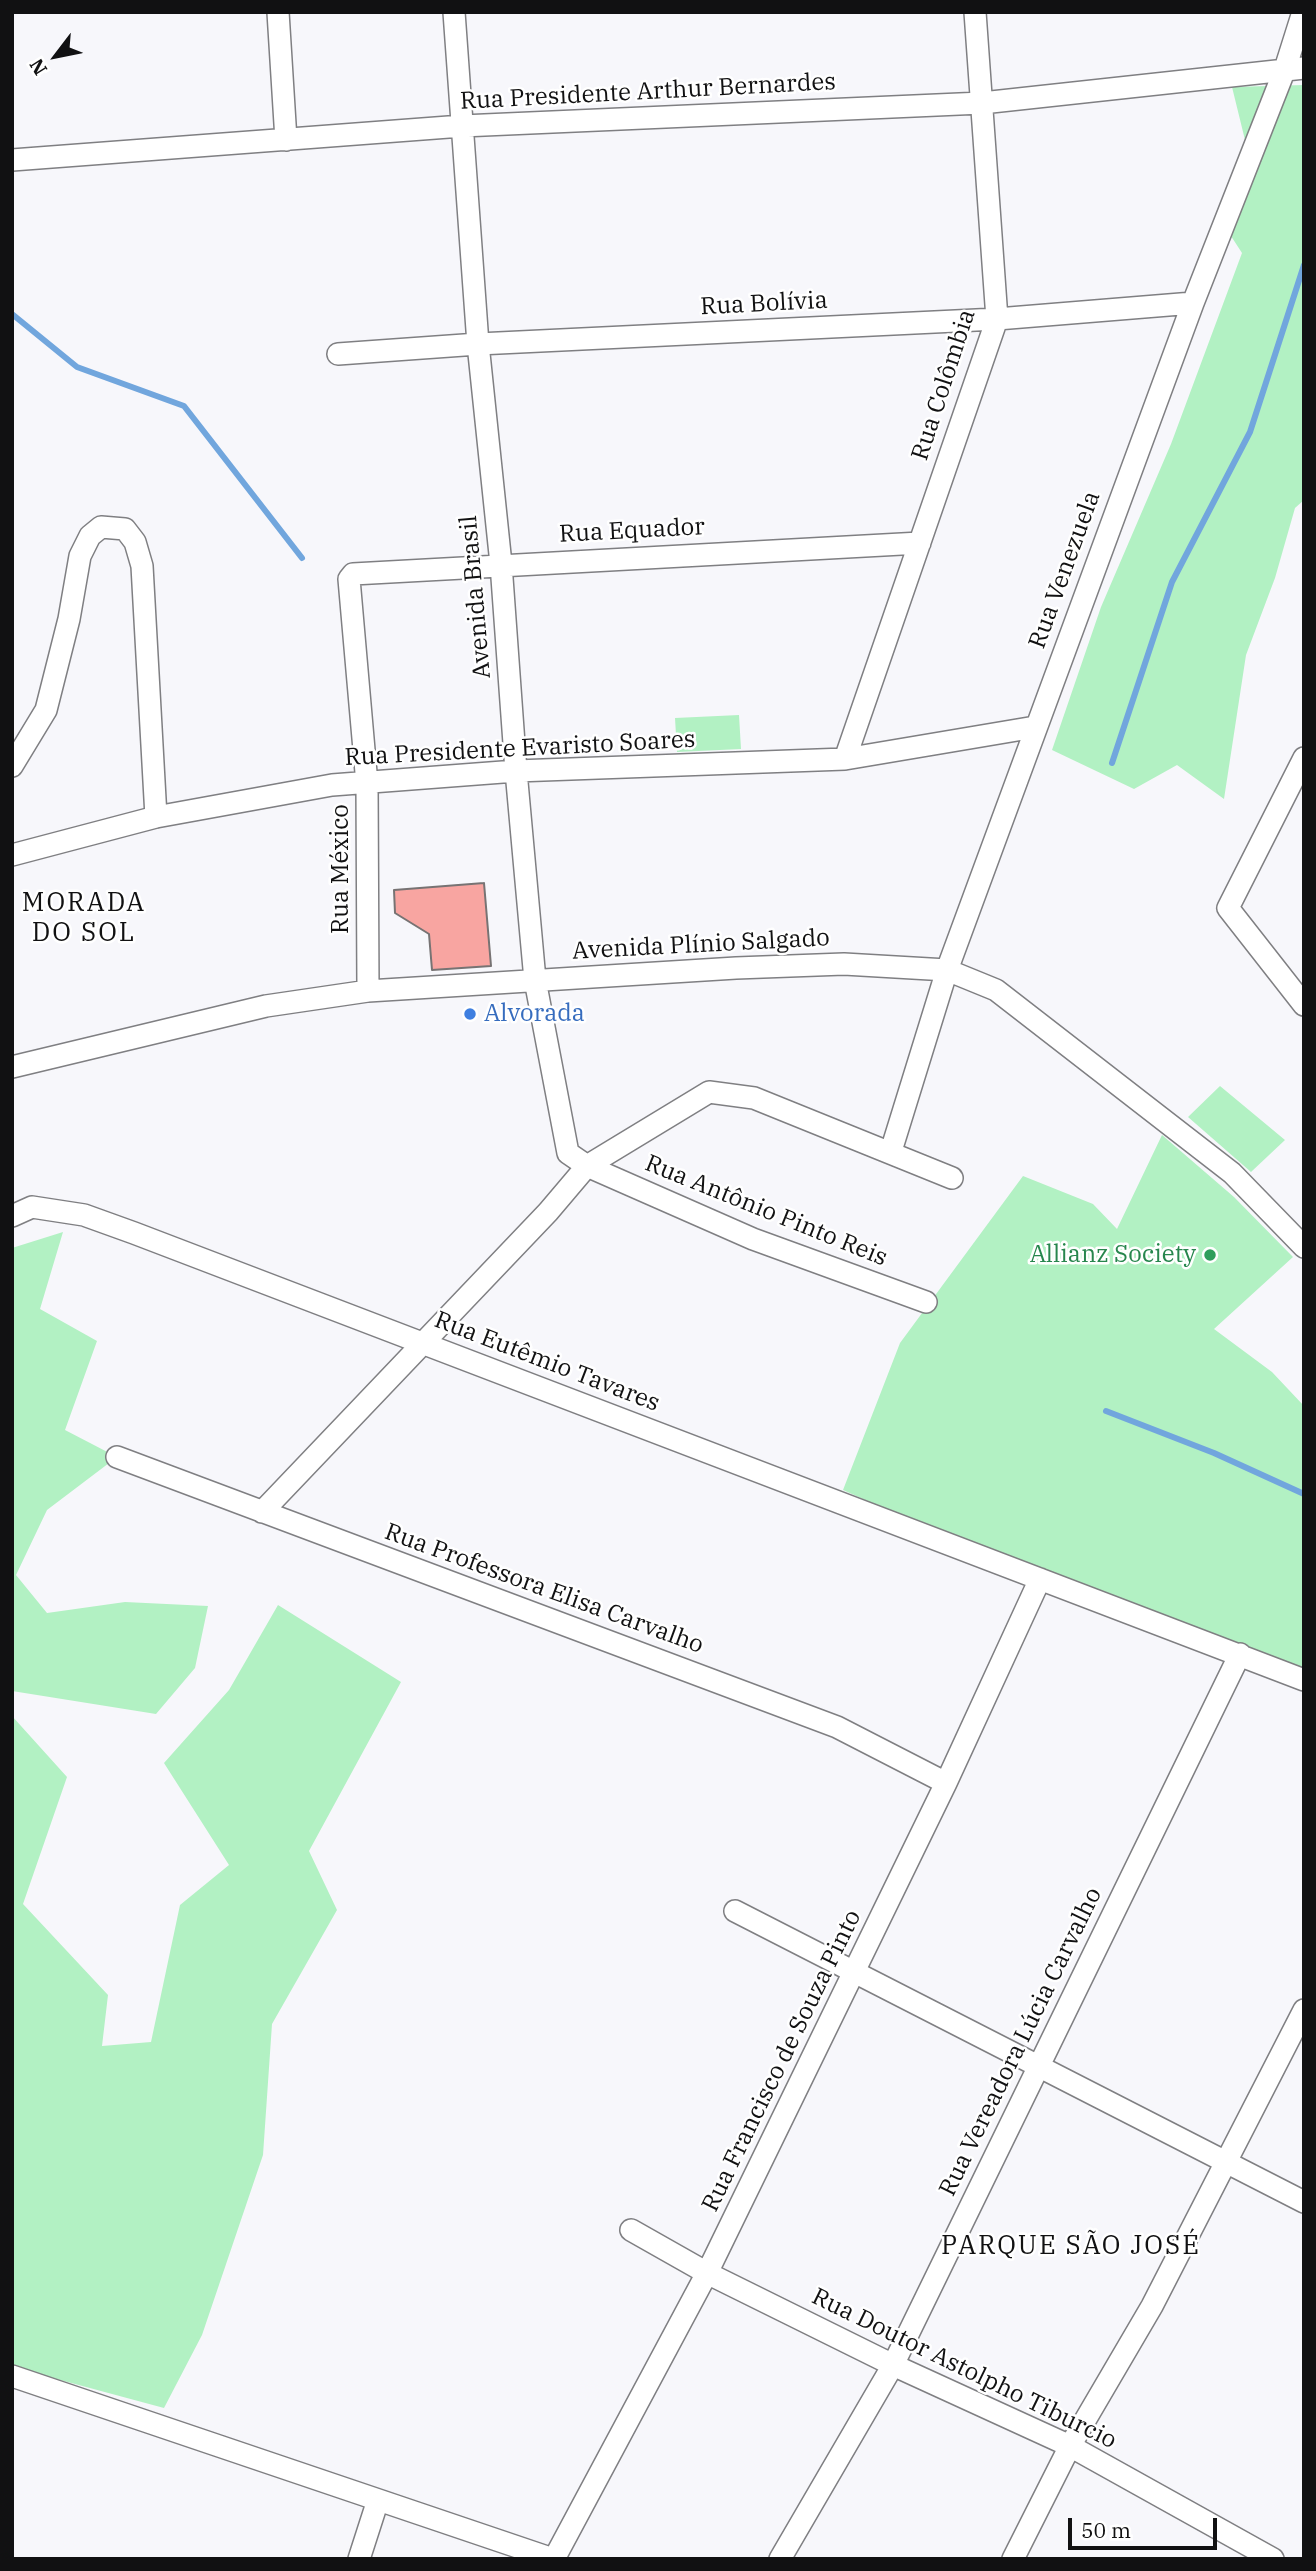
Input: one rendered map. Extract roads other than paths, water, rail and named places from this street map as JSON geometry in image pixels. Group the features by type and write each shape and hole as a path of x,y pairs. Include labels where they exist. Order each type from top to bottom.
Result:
{"street":[{"path":"278,12 286,140"},
{"name":"Avenida Brasil","path":"454,12 478,344 501,564 516,771 536,979 568,1153 587,1166"},
{"name":"Rua Colômbia","path":"845,759 997,319 975,12"},
{"name":"Rua Venezuela","path":"891,1151 947,970 1193,303 1295,69 1303,12"},
{"name":"Rua Presidente Arthur Bernardes","path":"12,160 462,126 982,103 1295,69"},
{"name":"Rua Bolívia","path":"338,354 478,344 997,319 1193,303"},
{"path":"12,766 46,709 69,619 80,556 90,536 101,527 125,529 132,534 142,566 156,817"},
{"name":"Rua Equador","path":"349,579 357,573 920,542"},
{"name":"Rua México","path":"349,579 367,783 368,991"},
{"name":"Rua Presidente Evaristo Soares","path":"12,855 156,817 332,785 516,771 845,759 1035,727"},
{"path":"1304,758 1228,908 1304,1005"},
{"name":"Avenida Plínio Salgado","path":"12,1067 265,1006 368,991 536,979 844,964 947,970 996,990 1232,1173 1304,1247"},
{"path":"262,1512 548,1212 587,1166 709,1091 754,1098 891,1151 952,1178"},
{"name":"Rua Antônio Pinto Reis","path":"587,1166 753,1239 926,1302"},
{"name":"Rua Eutêmio Tavares","path":"12,1216 32,1207 97,1220 1304,1680"},
{"name":"Rua Professora Elisa Carvalho","path":"117,1457 837,1727 946,1783"},
{"name":"Rua Francisco de Souza Pinto","path":"553,2559 706,2273 855,1973 1040,1579"},
{"name":"Rua Vereadora Lúcia Carvalho","path":"779,2559 893,2365 1240,1654"},
{"path":"735,1912 1304,2202"},
{"path":"1013,2559 1070,2446 1152,2306 1304,2010"},
{"name":"Rua Doutor Astolpho Tiburcio","path":"631,2231 706,2273 893,2365 1070,2446 1273,2559"},
{"path":"12,2376 553,2559"},
{"path":"359,2559 379,2500"}],"waterway":[{"path":"1112,763 1172,582 1250,432 1304,265"},
{"path":"12,314 77,367 184,406 302,558"},
{"path":"1106,1411 1214,1453 1304,1494"}],"place":[{"name":"Alvorada","path":"470,1014"},
{"name":"Allianz Society","path":"1210,1255"}],"district":[{"name":"MORADA DO SOL","path":"84,918"},
{"name":"PARQUE SÃO JOSÉ","path":"1071,2246"}]}
